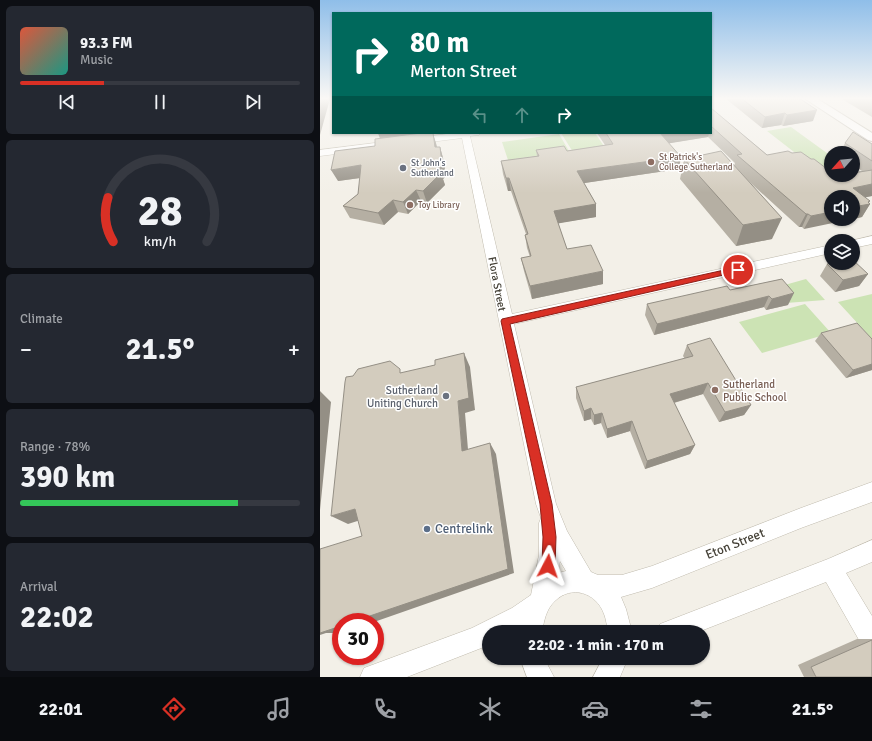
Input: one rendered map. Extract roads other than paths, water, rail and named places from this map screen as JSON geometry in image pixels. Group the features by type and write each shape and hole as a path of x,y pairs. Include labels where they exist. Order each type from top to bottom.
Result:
{"street":[{"path":"859,130 872,138"},
{"path":"320,153 462,134"},
{"name":"Flora Street","path":"469,134 505,321 546,504 550,555 540,600 533,613 531,625"},
{"path":"860,243 872,240"},
{"path":"505,321 824,251"},
{"name":"Eton Street","path":"540,600 555,585 576,579 590,583 622,586 646,579 801,518 872,492"},
{"name":"Flora Street","path":"546,504 559,538 590,583 604,592 611,600 616,611 619,625"},
{"path":"686,625 872,551"},
{"path":"832,568 872,638"},
{"path":"373,677 466,642 515,620 540,600"},
{"path":"534,665 541,677"}],"place":[{"name":"St Patrick's College Sutherland","path":"651,162"},
{"name":"St John's Sutherland","path":"403,168"},
{"name":"Toy Library","path":"410,205"},
{"name":"Sutherland Public School","path":"715,390"},
{"name":"Sutherland Uniting Church","path":"446,396"},
{"name":"Centrelink","path":"427,529"}]}
